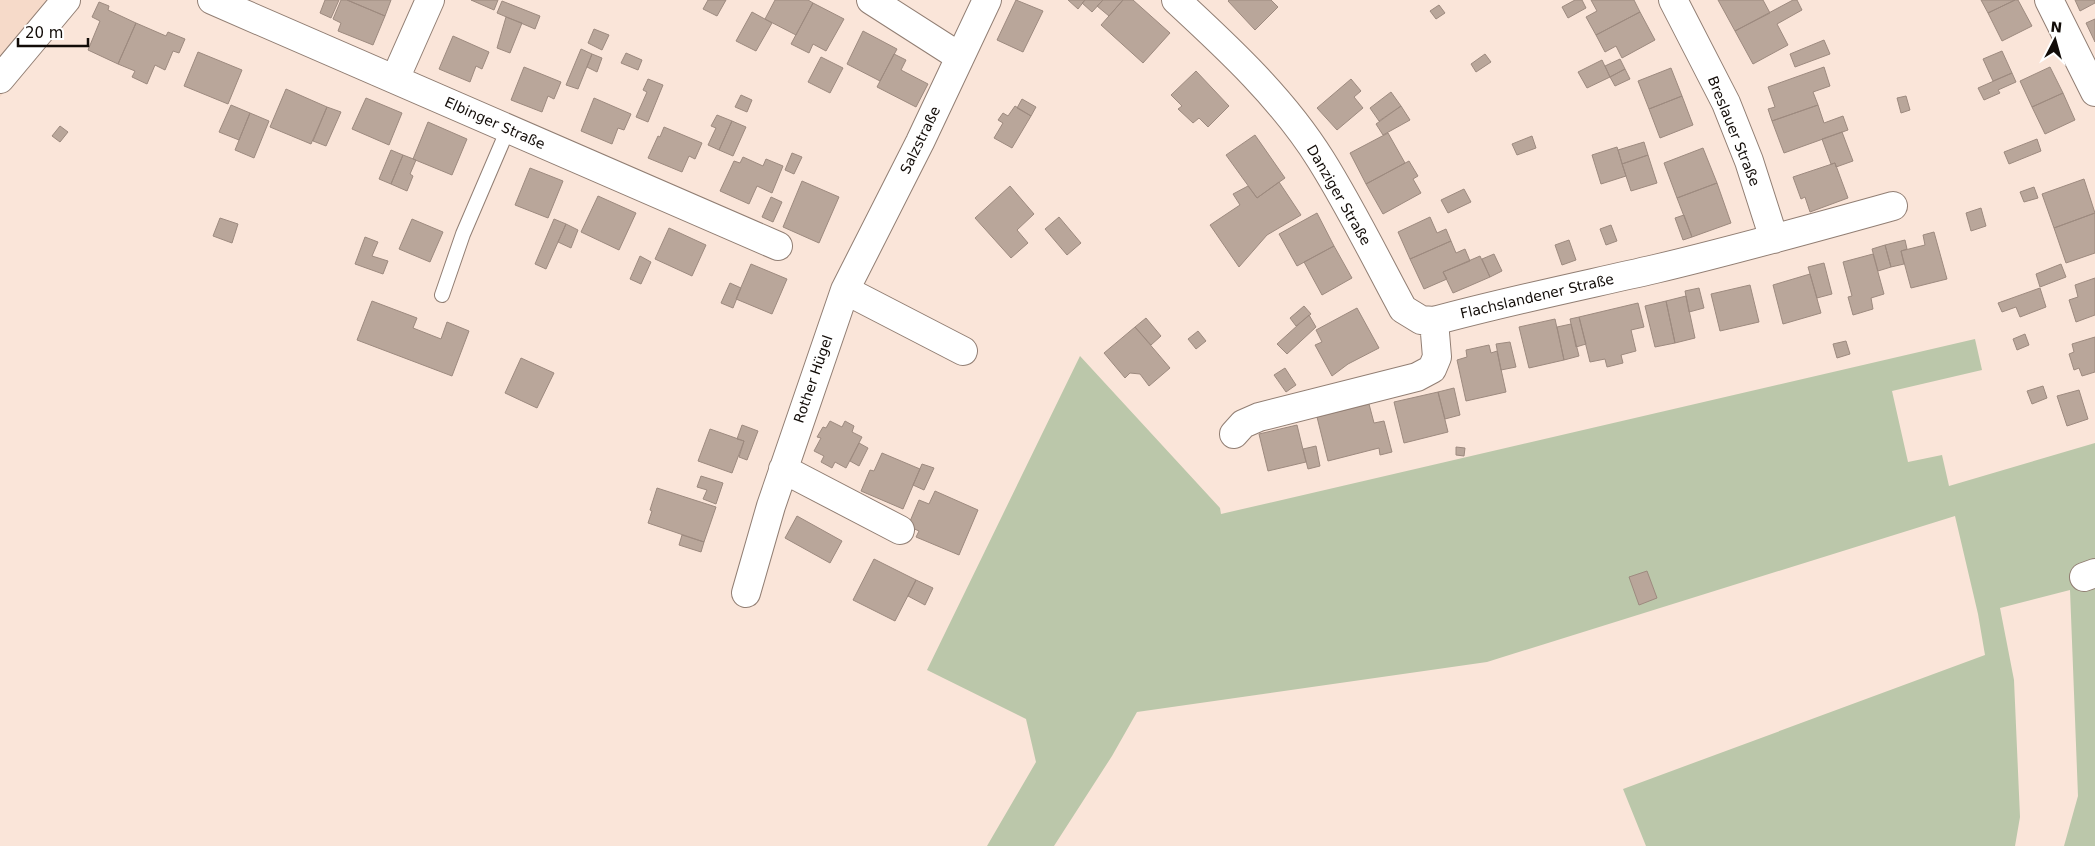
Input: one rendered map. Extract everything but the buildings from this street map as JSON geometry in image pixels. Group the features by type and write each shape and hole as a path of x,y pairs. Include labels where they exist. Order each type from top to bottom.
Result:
{"street":[{"path":"0,79 66,0"},
{"name":"Elbinger Straße","path":"212,0 778,246"},
{"path":"396,79 430,0"},
{"path":"871,0 960,57"},
{"name":"Salzstraße","path":"847,284 987,0"},
{"name":"Danziger Straße","path":"1176,0 1264,87 1300,130 1320,159 1403,309 1421,320 1434,321"},
{"name":"Breslauer Straße","path":"1673,0 1726,103 1749,161 1774,239"},
{"path":"2049,0 2095,92"},
{"name":"Flachslandener Straße","path":"1434,321 1774,239 1892,206"},
{"path":"847,284 963,352"},
{"name":"Rother Hügel","path":"746,592 783,469 847,284"},
{"path":"1234,434 1243,424 1259,417 1417,377 1432,369 1437,357 1434,321"},
{"path":"783,469 900,530"}],"lane":[{"path":"442,295 463,234 508,129"}],"shaded area":[{"path":"0,0 76,0 0,97"}],"green space":[{"path":"1975,339 1982,370 1892,391 1908,462 1942,455 1949,486 2095,443 2095,846 2064,846 2078,796 2070,590 2000,608 2014,680 2020,817 2015,846 1646,846 1623,789 1985,655 1978,614 1955,516 1487,662 1137,712 1112,756 1054,846 987,846 1036,762 1026,719 927,670 1080,356 1220,508 1221,514"}]}
